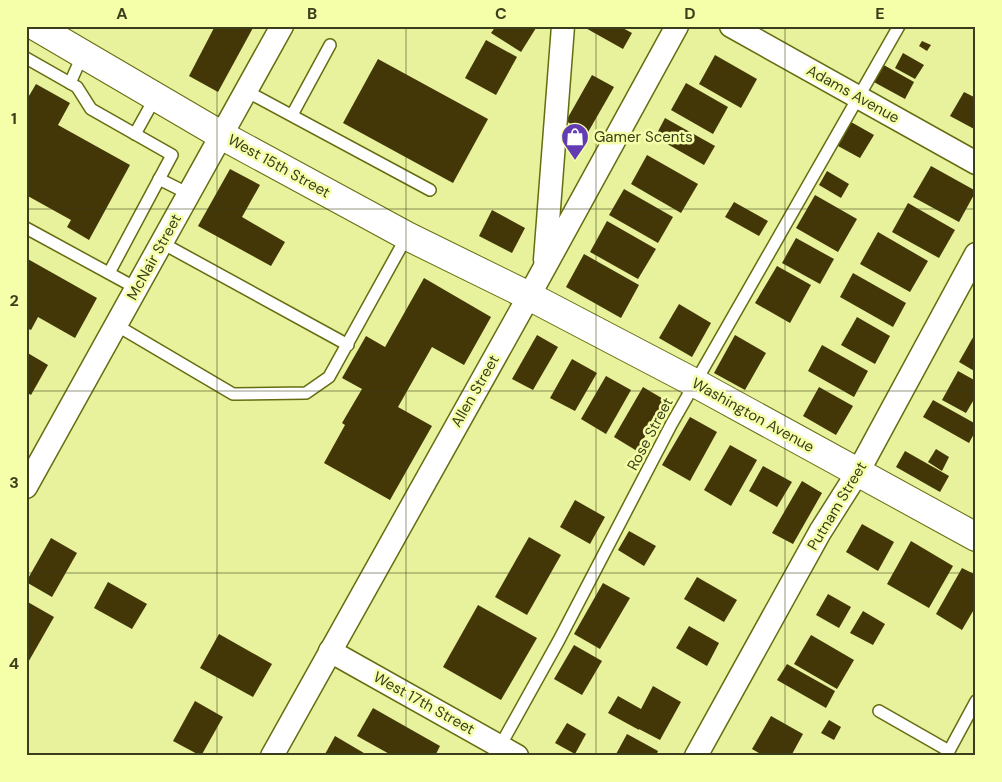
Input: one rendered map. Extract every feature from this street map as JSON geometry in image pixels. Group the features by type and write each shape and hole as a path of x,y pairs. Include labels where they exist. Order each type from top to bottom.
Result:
{"main road":[{"name":"West 15th Street","path":"36,26 221,135 407,236 529,296"},
{"name":"Washington Avenue","path":"529,296 976,537"}],"street":[{"name":"McNair Street","path":"26,487 282,26"},
{"path":"544,268 563,26"},
{"name":"Allen Street","path":"272,756 529,296 677,26"},
{"name":"Adams Avenue","path":"731,26 976,163"},
{"name":"Putnam Street","path":"696,756 820,532 858,472 976,254"},
{"name":"West 17th Street","path":"330,651 504,752"}],"lane":[{"name":"Rose Street","path":"504,752 559,640 671,425 860,98 899,26"},
{"path":"292,115 330,45"},
{"path":"70,83 84,54"},
{"path":"26,58 77,87 91,109 172,155 109,273"},
{"path":"246,91 430,190"},
{"path":"135,134 156,96"},
{"path":"159,179 188,194"},
{"path":"26,228 136,288"},
{"path":"116,326 234,394 306,393 329,377 407,236"},
{"path":"162,243 348,345"},
{"path":"879,711 952,754 976,701"}],"building":[{"path":"215,26 254,26 218,92 189,76"},
{"path":"496,26 533,26 536,28 521,52 491,33"},
{"path":"582,26 619,26 632,33 623,49"},
{"path":"486,40 517,57 496,95 465,78"},
{"path":"922,41 931,45 927,51 919,46"},
{"path":"903,53 924,65 915,79 895,68"},
{"path":"715,55 757,79 741,108 699,84"},
{"path":"378,59 488,119 453,183 343,123"},
{"path":"882,64 914,82 905,99 872,81"},
{"path":"592,75 614,87 587,134 566,121"},
{"path":"686,83 728,107 713,134 671,110"},
{"path":"36,84 70,103 58,125 130,165 89,240 67,227 71,220 26,195 26,101"},
{"path":"964,92 976,98 976,130 950,116"},
{"path":"665,118 715,146 704,165 655,137"},
{"path":"851,122 874,135 860,158 838,146"},
{"path":"647,155 698,184 681,213 631,184"},
{"path":"931,166 976,191 959,222 913,197"},
{"path":"230,169 260,185 242,217 285,242 271,266 198,226"},
{"path":"827,171 849,184 841,198 819,185"},
{"path":"624,189 673,217 658,243 609,215"},
{"path":"815,195 857,219 838,252 796,228"},
{"path":"734,202 768,221 759,236 725,217"},
{"path":"908,203 955,230 939,258 892,232"},
{"path":"492,210 525,228 512,253 479,236"},
{"path":"607,221 656,249 638,279 590,252"},
{"path":"878,232 928,261 910,292 860,264"},
{"path":"796,238 834,259 820,284 782,263"},
{"path":"584,254 639,285 621,318 566,287"},
{"path":"26,258 97,298 75,338 38,317 31,330 26,328"},
{"path":"777,266 811,285 790,323 755,303"},
{"path":"853,273 906,303 893,327 840,297"},
{"path":"424,278 491,317 464,365 432,347 398,407 432,426 390,500 324,463 345,425 342,423 362,389 342,378 366,336 385,347"},
{"path":"679,304 711,323 692,357 659,338"},
{"path":"857,317 890,336 875,364 841,345"},
{"path":"976,332 976,372 959,362"},
{"path":"537,335 558,347 533,390 512,379"},
{"path":"735,335 766,353 745,390 714,373"},
{"path":"822,345 868,371 854,397 808,371"},
{"path":"26,352 48,365 31,395 26,392"},
{"path":"572,359 597,373 575,411 550,398"},
{"path":"958,371 976,381 976,396 966,413 942,400"},
{"path":"606,376 631,390 606,434 581,419"},
{"path":"643,387 665,400 637,451 614,437"},
{"path":"819,387 853,406 836,435 803,416"},
{"path":"933,400 976,424 976,430 969,443 923,417"},
{"path":"690,417 717,432 690,481 662,465"},
{"path":"730,445 757,460 731,506 704,490"},
{"path":"936,449 949,457 942,471 928,462"},
{"path":"905,451 949,476 940,492 896,467"},
{"path":"763,466 792,482 777,507 749,491"},
{"path":"802,481 822,493 793,544 772,533"},
{"path":"575,500 605,517 590,544 560,527"},
{"path":"862,524 894,542 878,571 846,552"},
{"path":"629,531 656,546 644,566 618,550"},
{"path":"529,537 561,555 527,615 495,597"},
{"path":"51,538 77,553 52,597 26,582"},
{"path":"911,541 953,566 929,608 887,584"},
{"path":"962,568 976,575 976,606 962,630 936,614"},
{"path":"697,577 737,600 724,622 684,599"},
{"path":"108,582 147,604 132,629 94,608"},
{"path":"603,583 630,598 600,649 574,634"},
{"path":"828,594 851,607 839,628 816,615"},
{"path":"26,601 54,617 26,666"},
{"path":"478,605 537,638 501,700 443,667"},
{"path":"863,611 885,624 873,645 850,633"},
{"path":"689,626 719,643 707,666 676,648"},
{"path":"219,634 272,664 253,697 200,668"},
{"path":"811,635 854,660 837,689 794,664"},
{"path":"574,645 602,661 582,695 554,679"},
{"path":"787,664 835,691 826,708 777,680"},
{"path":"653,686 681,702 660,740 608,713 618,696 641,709"},
{"path":"195,701 223,717 201,756 173,741"},
{"path":"373,708 440,746 435,756 393,756 357,736"},
{"path":"771,716 803,734 791,756 764,756 752,749"},
{"path":"829,720 841,727 834,740 821,733"},
{"path":"567,723 586,734 575,754 555,743"},
{"path":"627,734 658,751 656,756 615,756"},
{"path":"335,736 369,756 324,756"}],"place":[{"name":"Gamer Scents","path":"575,161"}]}
